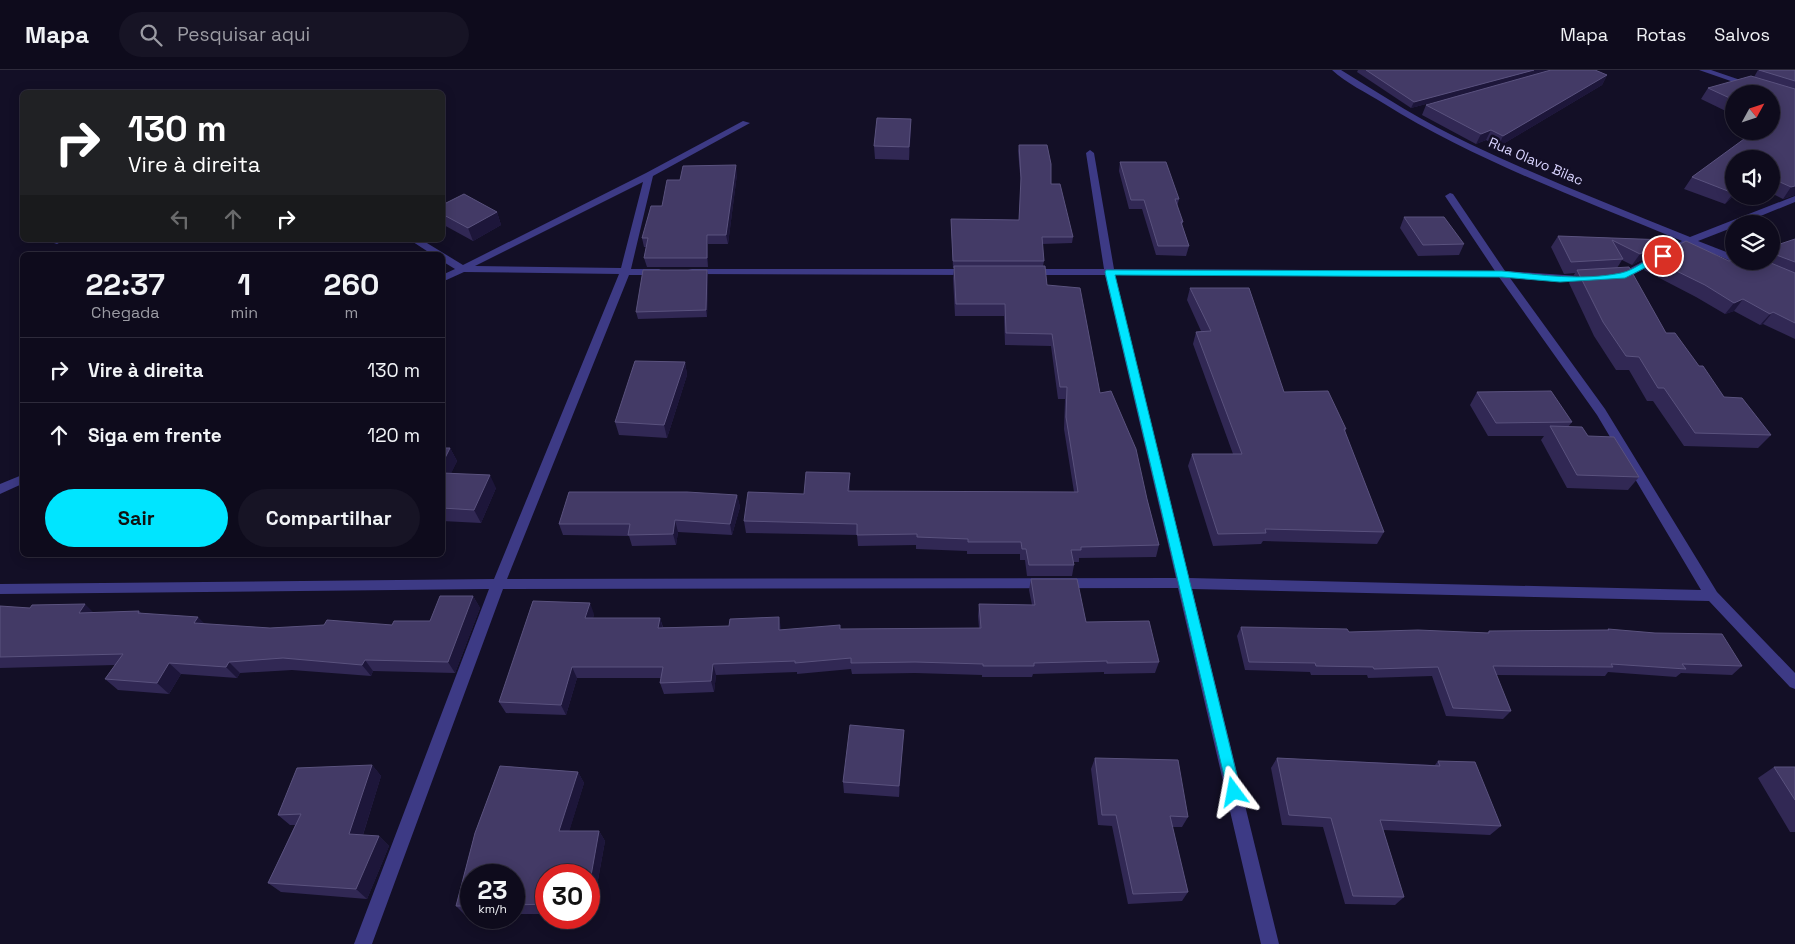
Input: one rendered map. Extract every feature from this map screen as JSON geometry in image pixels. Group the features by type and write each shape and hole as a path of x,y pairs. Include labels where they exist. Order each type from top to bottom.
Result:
{"street":[{"name":"Rua Olavo Bilac","path":"1336,70 1465,146 1522,172 1725,255"},
{"path":"1703,70 1752,85"},
{"path":"445,278 649,175 746,123"},
{"path":"1090,153 1109,272 1270,944"},
{"path":"363,944 498,584 625,272 649,175"},
{"path":"1450,196 1502,274 1600,412 1712,596 1795,683"},
{"path":"1020,272 1502,274 1560,280 1602,278 1625,275 1689,241 1795,199"},
{"path":"417,242 434,252"},
{"path":"445,258 463,269 665,272"},
{"path":"685,272 981,272"},
{"path":"0,490 20,480"},
{"path":"0,589 498,584 1184,583 1712,596"}],"building":[{"path":"1366,70 1534,70 1414,102"},
{"path":"1551,70 1595,70 1607,75 1503,136 1491,130 1481,134 1426,105"},
{"path":"1759,70 1795,70 1795,81"},
{"path":"1751,76 1795,89 1795,186 1791,187 1780,182 1780,150 1729,150 1743,140 1780,140 1780,85 1725,85 1725,96 1708,88"},
{"path":"877,118 911,119 909,147 874,146"},
{"path":"1019,145 1047,145 1051,164 1051,184 1060,184 1073,237 1042,237 1044,261 953,261 951,219 1019,220 1021,178"},
{"path":"1725,153 1725,190 1692,177"},
{"path":"1120,162 1166,162 1179,199 1175,199 1189,246 1158,246 1144,200 1131,200"},
{"path":"736,165 726,235 707,235 707,258 644,258 648,238 642,238 651,206 662,206 667,180 680,180 683,166"},
{"path":"464,194 497,212 468,228 445,216 445,204"},
{"path":"1404,217 1444,217 1464,244 1423,245"},
{"path":"1558,236 1666,240 1640,254 1612,240 1623,259 1571,262"},
{"path":"1795,239 1795,262 1780,256 1780,244"},
{"path":"1686,241 1725,259 1725,270 1780,270 1780,267 1795,273 1795,323 1773,312 1770,314 1743,299 1734,303 1705,285 1652,259"},
{"path":"954,266 1045,266 1047,285 1080,288 1100,393 1111,391 1136,449 1159,545 1081,547 1081,550 1071,550 1074,565 1029,565 1026,549 1022,549 1021,542 968,542 968,539 917,537 917,534 857,535 857,524 744,521 748,492 804,494 806,472 850,473 848,491 1078,492 1066,417 1067,387 1060,387 1052,334 1006,333 1005,304 956,304"},
{"path":"1629,267 1666,333 1675,333 1699,366 1703,366 1724,397 1742,398 1771,435 1695,433 1664,388 1658,388 1639,357 1626,356 1603,322 1577,270"},
{"path":"643,270 707,270 706,310 636,312"},
{"path":"1190,288 1249,288 1284,392 1328,391 1346,429 1344,429 1384,532 1265,529 1266,533 1218,534 1192,454 1242,454 1196,332 1211,331"},
{"path":"635,361 685,362 664,425 615,422"},
{"path":"1551,391 1572,422 1496,423 1477,392"},
{"path":"1550,426 1582,427 1588,436 1614,437 1639,477 1577,475"},
{"path":"445,448 450,448 445,458"},
{"path":"445,473 490,475 474,510 445,508"},
{"path":"569,492 687,492 737,495 730,524 675,520 673,534 628,535 630,524 559,524"},
{"path":"1031,579 1077,579 1086,622 1149,621 1159,662 1107,663 1107,661 1034,663 1034,666 983,666 983,664 915,662 851,663 851,658 795,663 795,661 713,664 711,681 660,683 663,667 572,667 561,705 499,702 533,601 590,603 585,618 660,618 658,628 729,626 730,619 779,617 779,630 840,625 840,629 981,628 979,604 1035,605"},
{"path":"440,596 473,596 448,662 365,660 362,665 283,658 229,662 226,667 169,663 157,683 105,679 123,654 0,657 0,606 30,608 32,605 85,604 79,613 139,611 138,613 198,617 194,623 270,628 324,625 327,620 392,625 394,621 430,621"},
{"path":"1241,627 1347,629 1349,632 1418,630 1489,633 1489,631 1608,629 1655,633 1722,634 1742,666 1682,664 1686,669 1611,664 1613,667 1493,666 1511,711 1453,708 1438,667 1374,669 1373,667 1316,666 1315,663 1249,662"},
{"path":"850,725 904,730 899,786 843,782"},
{"path":"1095,758 1178,760 1188,817 1170,816 1188,892 1133,894 1116,815 1102,815"},
{"path":"1277,758 1440,766 1438,761 1475,762 1501,826 1380,820 1404,897 1353,896 1331,818 1289,815"},
{"path":"372,765 349,834 379,836 356,889 268,883 301,814 278,815 297,768"},
{"path":"500,766 578,772 559,831 599,831 593,864 535,864 535,904 525,905 525,864 467,864 475,833"},
{"path":"1774,767 1795,767 1795,800"},
{"path":"460,891 460,906 456,906"}],"route":[{"path":"1234,792 1109,272 1502,274 1560,280 1625,275 1663,256"}]}
